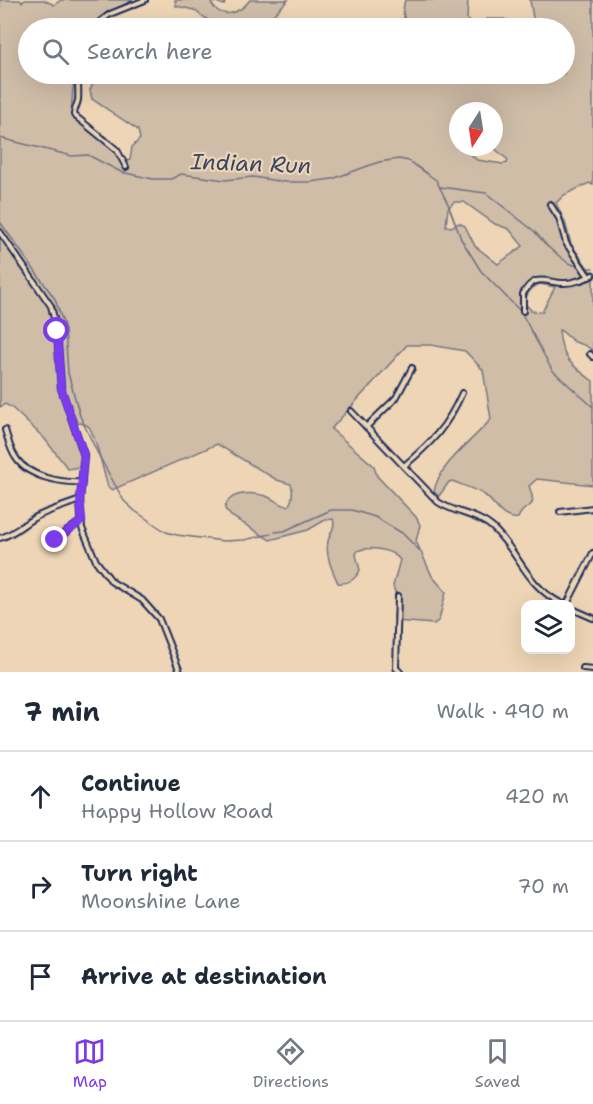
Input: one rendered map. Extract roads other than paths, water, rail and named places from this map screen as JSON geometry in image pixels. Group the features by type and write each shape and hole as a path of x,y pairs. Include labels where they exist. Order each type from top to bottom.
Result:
{"street":[{"path":"105,18 145,0"},
{"path":"78,84 78,98 74,115 117,150 126,167"},
{"path":"523,311 523,294 534,281 544,279 566,283 591,276 566,243 556,211 550,204"},
{"path":"0,232 51,306 57,331 61,388 84,455 80,500 82,528 96,561 112,582 142,600 159,619 180,672"},
{"path":"366,427 400,393 412,368"},
{"path":"404,466 434,440 444,428 462,393"},
{"path":"351,411 444,506 480,520 493,528 537,587 556,600"},
{"path":"5,430 16,459 29,469 43,477 65,482 82,482"},
{"path":"0,538 12,534 50,511 80,500"},
{"path":"560,512 593,508"},
{"path":"55,540 82,521"},
{"path":"567,600 593,553"},
{"path":"398,596 396,668 400,672"},
{"path":"575,610 593,618"},
{"path":"583,668 593,669"}],"waterway":[{"name":"Indian Run","path":"0,138 72,156 88,155 121,172 153,179 171,179 181,174 225,180 253,177 284,182 310,182 332,179 379,162 399,159 409,161 436,180 461,239 481,271 521,312 552,370 593,407"},
{"path":"440,187 486,193 534,231 548,247 568,263 577,266"},
{"path":"0,222 55,299 65,329 68,373 80,416 124,501 166,532 177,535 223,541 244,540 271,534"},
{"path":"587,268 593,268"},
{"path":"275,532 284,531 331,510 352,510 375,517 402,533 421,552"}]}
